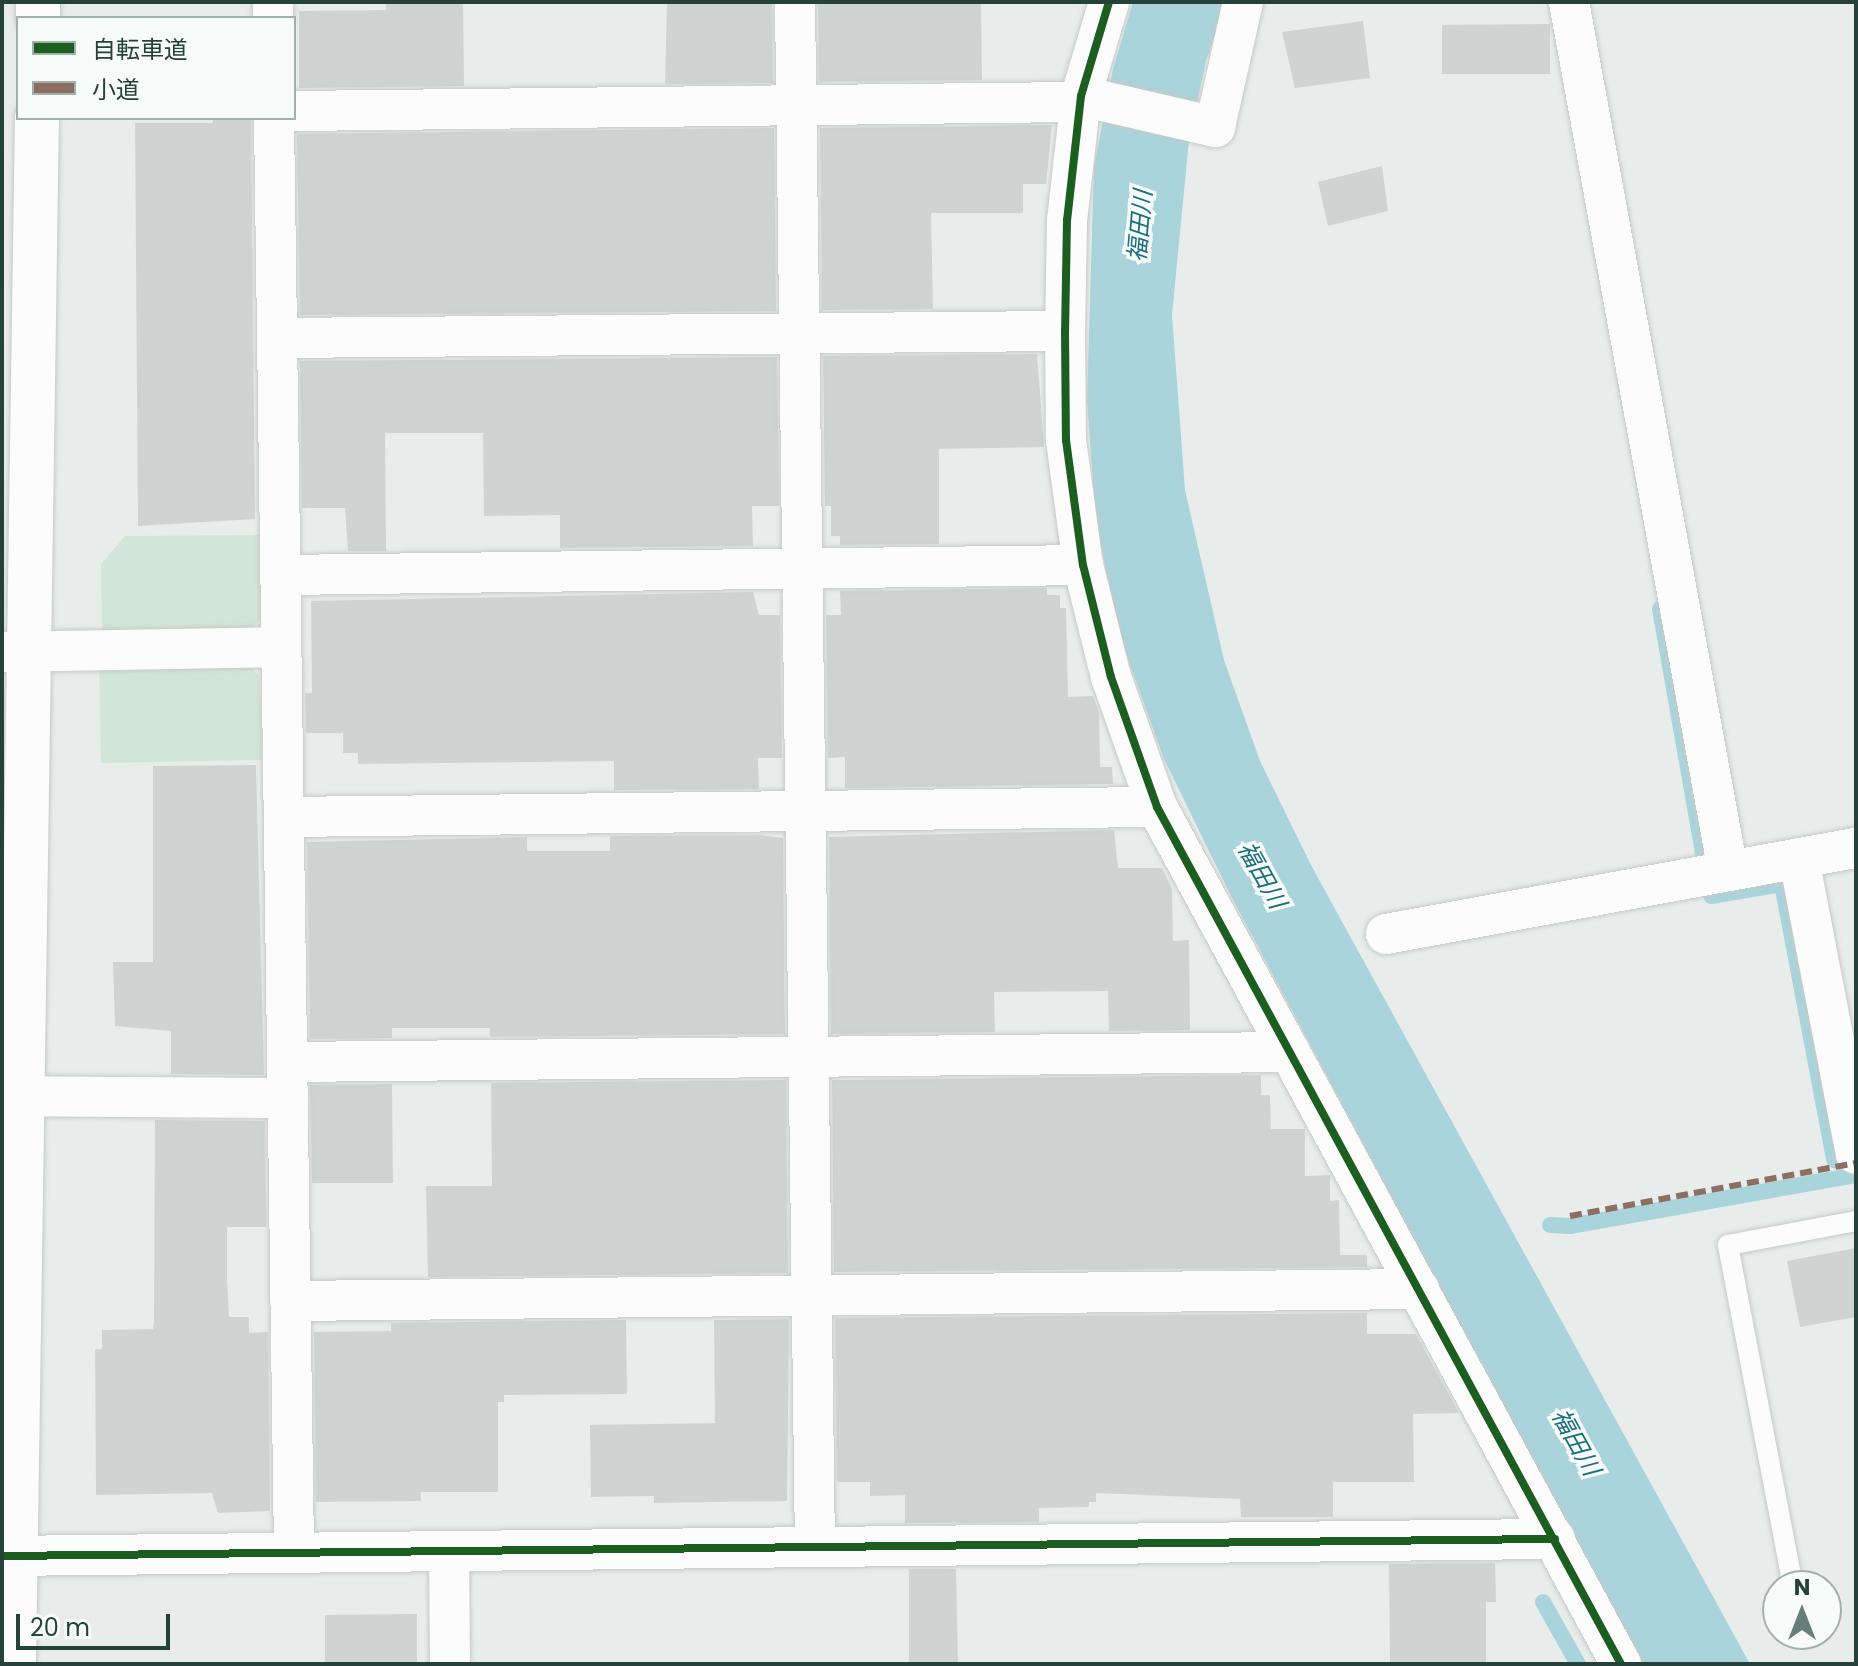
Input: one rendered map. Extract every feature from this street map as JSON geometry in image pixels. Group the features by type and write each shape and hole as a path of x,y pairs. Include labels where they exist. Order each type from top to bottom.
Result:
{"street":[{"path":"795,2 815,1547"},
{"path":"1109,2 1086,100 1067,220 1065,331 1066,440 1083,565 1111,677 1157,807 1621,1664"},
{"path":"296,111 1086,100 1215,127 1243,2"},
{"path":"1569,2 1728,871"},
{"path":"14,1664 9,1556 17,651 37,120"},
{"path":"274,120 294,1553"},
{"path":"277,338 1065,331"},
{"path":"280,575 1083,565"},
{"path":"17,651 281,647"},
{"path":"284,817 1157,807"},
{"path":"1386,934 1856,848"},
{"path":"1799,859 1856,1154"},
{"path":"13,1096 287,1080 809,1057 1290,1052"},
{"path":"290,1301 1419,1289"},
{"path":"9,1556 1555,1539"},
{"path":"449,1551 450,1664"}],"lane":[{"path":"1790,1570 1728,1245 1856,1221"}],"green space":[{"path":"261,535 262,617 250,631 102,632 101,564 125,536"},
{"path":"243,660 259,676 262,760 101,763 99,663"}],"water":[{"name":"福田川","path":"1133,2 1227,2 1206,61 1189,140 1172,315 1185,490 1224,660 1260,761 1312,867 1750,1664 1640,1664 1232,898 1164,759 1120,637 1096,522 1087,400 1094,167 1113,69"}],"building":[{"path":"386,2 463,2 464,86 299,88 299,11 386,10"},
{"path":"667,2 772,2 773,83 665,84"},
{"path":"818,2 981,2 982,80 819,82"},
{"path":"1363,21 1370,78 1295,88 1282,32"},
{"path":"1550,24 1550,74 1442,74 1442,25"},
{"path":"213,120 251,120 255,519 138,526 135,123 213,123"},
{"path":"1052,125 1046,184 1023,184 1023,213 931,213 933,309 822,310 820,128"},
{"path":"774,128 776,311 300,315 297,134"},
{"path":"1382,166 1388,211 1328,226 1318,182"},
{"path":"1037,354 1044,447 939,449 939,544 840,545 840,536 831,536 831,506 825,506 823,356"},
{"path":"777,357 779,506 752,506 753,546 560,548 560,515 484,516 483,433 385,433 386,551 348,551 345,508 302,508 300,361"},
{"path":"1047,588 1047,595 1060,595 1060,608 1066,608 1068,697 1093,696 1099,712 1100,767 1112,767 1113,784 845,788 845,757 828,758 826,615 841,615 840,591"},
{"path":"753,592 759,615 780,615 782,758 758,758 759,789 614,790 614,761 358,764 358,753 343,753 343,733 306,733 305,693 312,693 311,601"},
{"path":"256,765 264,1075 171,1074 171,1031 115,1026 113,962 153,962 153,766"},
{"path":"1114,830 1118,868 1162,868 1172,889 1173,941 1189,940 1190,1030 1109,1031 1108,991 994,992 995,1032 831,1034 829,837"},
{"path":"760,835 783,838 785,1034 490,1037 490,1028 392,1028 392,1038 310,1039 307,842 527,837 527,851 610,851 610,836"},
{"path":"1261,1075 1261,1095 1270,1095 1271,1129 1305,1129 1305,1176 1330,1175 1330,1201 1339,1200 1340,1255 1367,1255 1367,1267 834,1272 832,1080"},
{"path":"786,1080 788,1273 428,1277 426,1186 492,1186 491,1083"},
{"path":"392,1084 393,1183 312,1183 310,1085"},
{"path":"155,1120 265,1121 266,1227 227,1227 227,1277 229,1317 249,1317 249,1333 268,1332 270,1511 218,1513 212,1493 96,1495 95,1349 102,1349 102,1330 153,1329"},
{"path":"1856,1248 1856,1317 1800,1327 1787,1261"},
{"path":"1367,1313 1367,1334 1416,1334 1459,1413 1413,1414 1414,1482 1333,1482 1333,1517 1241,1517 1240,1499 1096,1493 1096,1502 1089,1502 1089,1507 1039,1508 1039,1522 905,1523 905,1495 870,1496 870,1482 837,1482 835,1318"},
{"path":"789,1319 787,1501 654,1503 654,1496 591,1497 590,1425 715,1423 714,1320"},
{"path":"626,1320 627,1394 504,1395 504,1402 498,1402 498,1492 421,1492 421,1501 316,1502 314,1332 391,1331 391,1323"},
{"path":"1495,1563 1496,1602 1486,1602 1486,1664 1390,1664 1389,1564"},
{"path":"909,1569 956,1569 958,1664 909,1664"},
{"path":"417,1614 417,1664 325,1664 325,1615"}],"waterway":[{"path":"1660,609 1703,852"},
{"path":"1711,896 1782,884 1834,1160"},
{"path":"1550,1225 1570,1226 1856,1175"},
{"path":"1543,1602 1578,1664"}],"marked path":[{"path":"1570,1216 1856,1163"}],"cycle path":[{"path":"1109,2 1081,96 1067,220 1065,331 1066,440 1083,565 1111,677 1157,807 1621,1664"},
{"path":"2,1556 1555,1539"}]}
